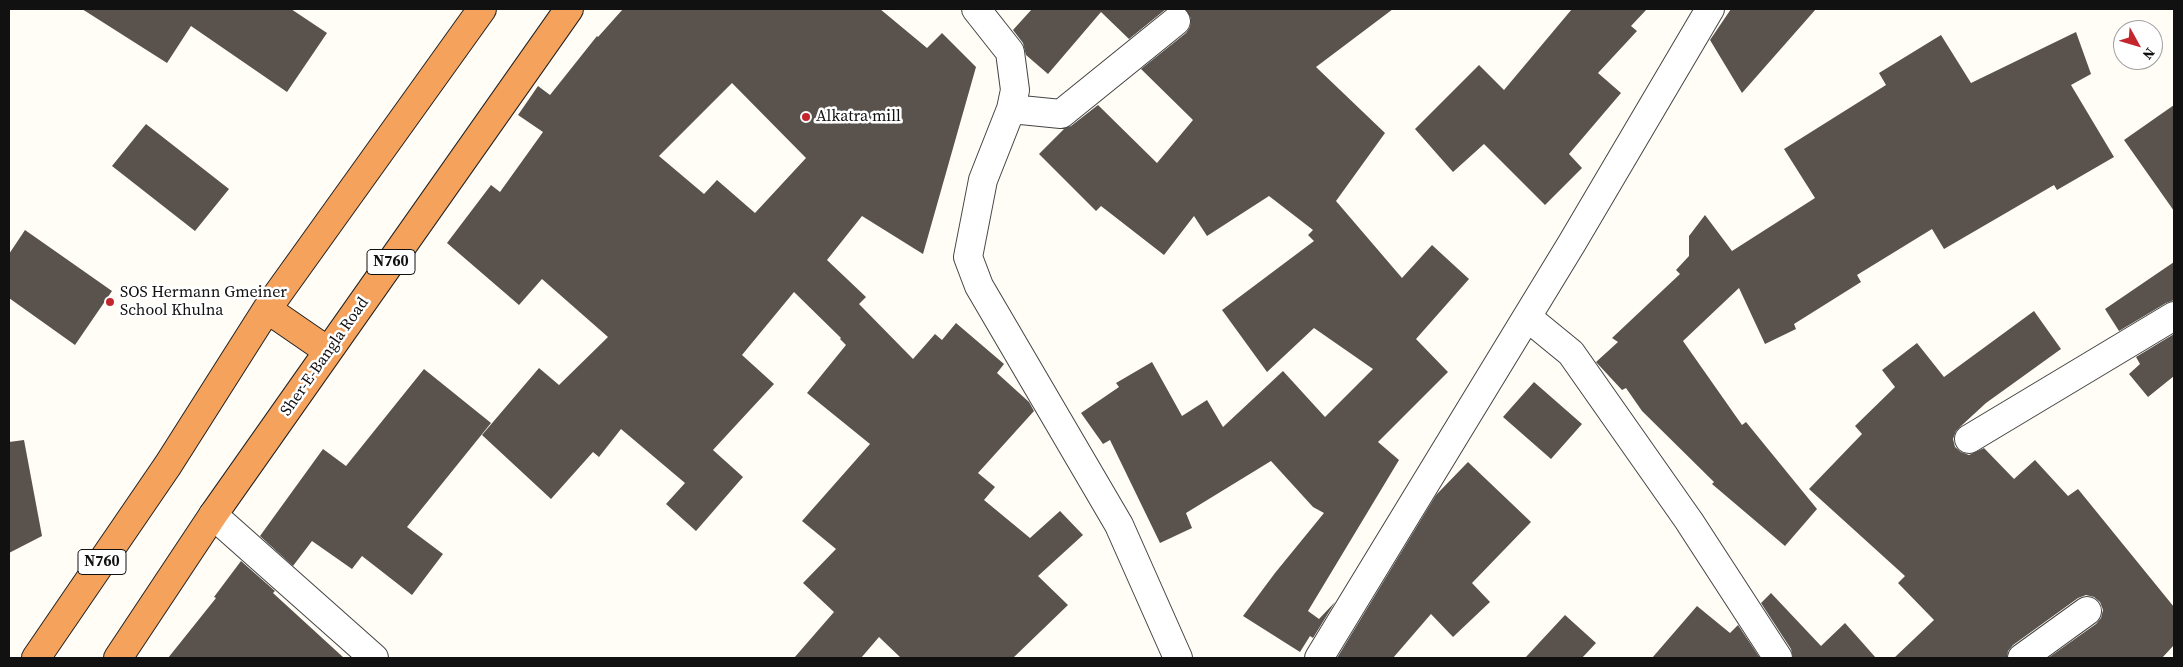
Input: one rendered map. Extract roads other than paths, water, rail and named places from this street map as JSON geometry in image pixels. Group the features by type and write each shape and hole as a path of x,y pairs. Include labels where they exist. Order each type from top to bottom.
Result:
{"highway":[{"name":"N760","path":"36,658 168,465 267,310 482,9"},
{"name":"Sher-E-Bangla Road","path":"118,658 213,516 570,9"},
{"path":"267,310 328,351"}],"street":[{"path":"976,9 1010,52 1014,90 1011,109 983,180 968,258 978,286 1119,525 1178,658"},
{"path":"1322,656 1710,9"},
{"path":"1011,109 1061,114 1176,20"},
{"path":"1969,439 2174,316"},
{"path":"1527,317 1571,353 1689,521 1778,658"},
{"path":"213,516 374,658"},
{"path":"2022,658 2087,611"}],"place":[{"name":"Alkatra mill","path":"806,117"},
{"name":"SOS Hermann Gmeiner School Khulna","path":"110,302"}]}
